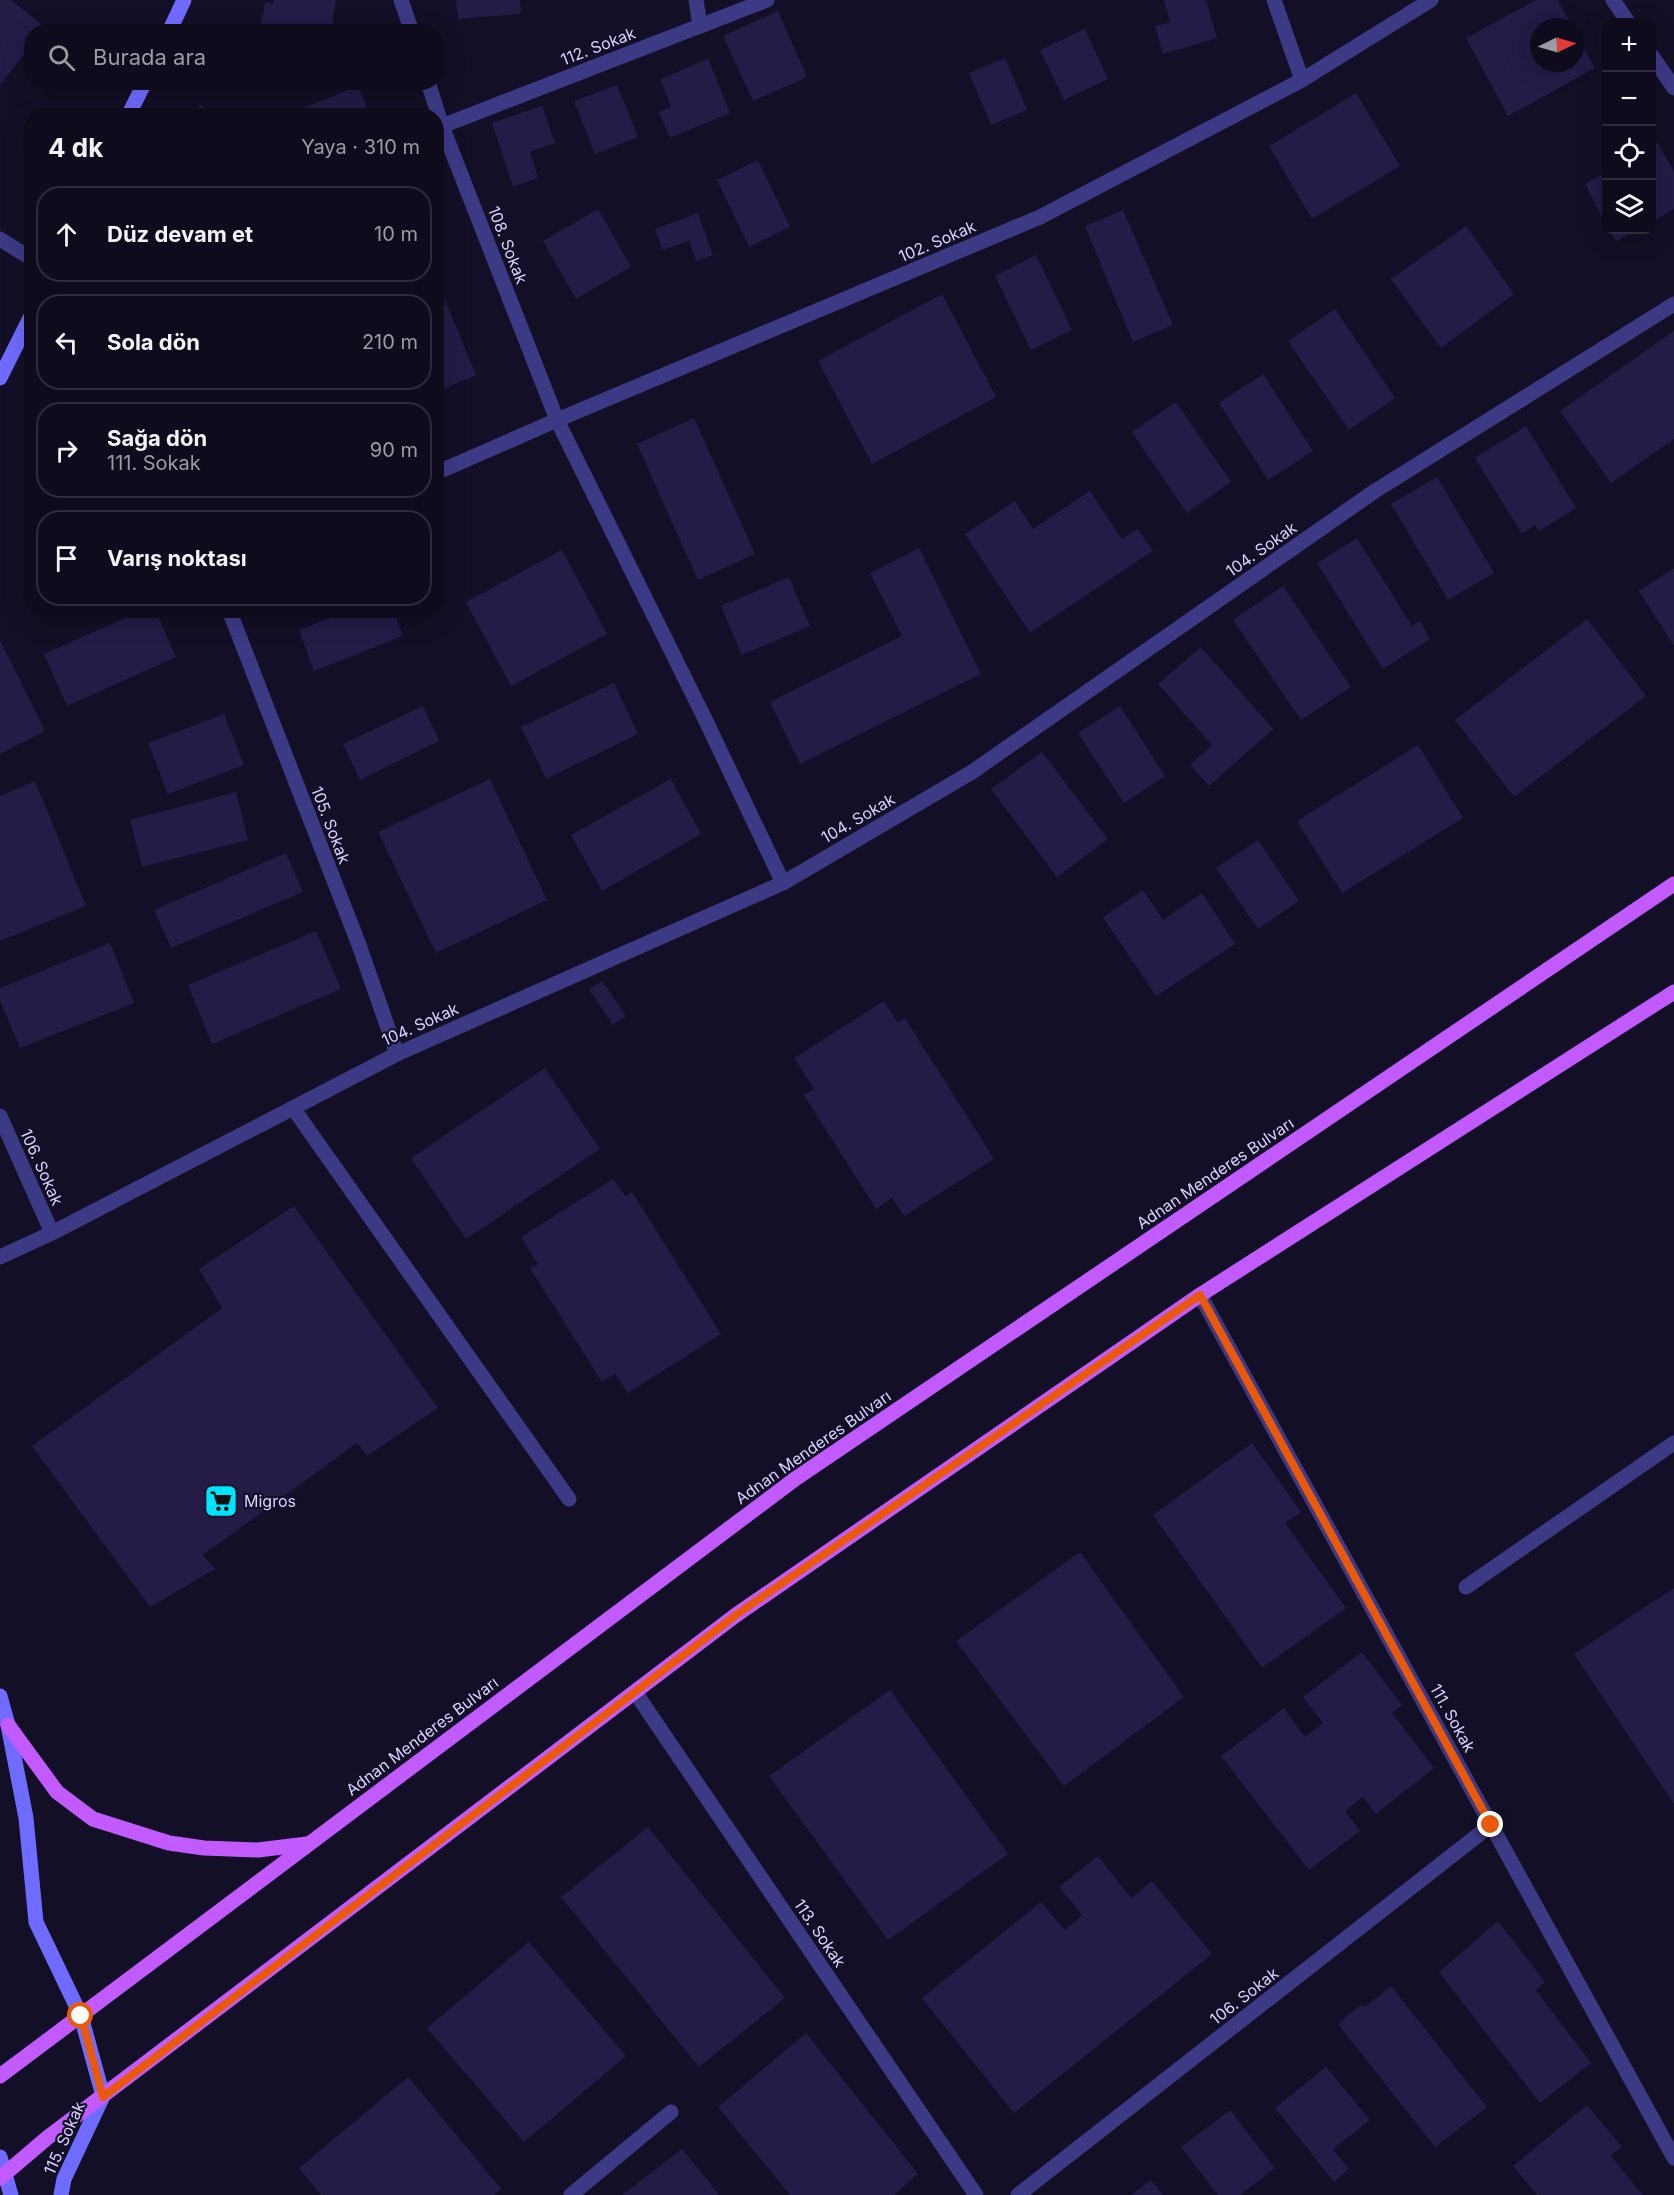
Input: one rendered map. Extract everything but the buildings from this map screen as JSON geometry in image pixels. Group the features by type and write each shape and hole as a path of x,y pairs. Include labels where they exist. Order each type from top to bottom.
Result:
{"main road":[{"path":"173,24 184,0"},
{"path":"132,108 141,90"},
{"path":"0,378 24,330"},
{"name":"Adnan Menderes Bulvarı","path":"0,2076 795,1479 1674,884"},
{"path":"2,2176 47,2138 746,1608 1200,1295 1674,992"},
{"path":"0,1696 26,1818 36,1922 81,2016 103,2097"},
{"path":"8,1725 57,1791 93,1819 169,1843 204,1848 258,1850 309,1843"},
{"name":"115. Sokak","path":"61,2195 64,2179 103,2097"},
{"path":"0,2157 2,2176 11,2195"}],"street":[{"path":"402,0 410,24"},
{"path":"696,0 700,26"},
{"name":"112. Sokak","path":"444,125 767,0"},
{"path":"1274,0 1302,80"},
{"name":"102. Sokak","path":"444,469 1040,217 1302,80 1431,0"},
{"path":"1613,0 1625,18"},
{"path":"1656,62 1674,88"},
{"name":"108. Sokak","path":"431,90 436,108"},
{"name":"108. Sokak","path":"444,131 557,420 783,883"},
{"path":"0,239 24,254"},
{"name":"104. Sokak","path":"0,1257 52,1233 397,1054 783,883 972,772 1375,491 1674,304"},
{"name":"105. Sokak","path":"232,618 359,945 397,1054"},
{"path":"293,1108 569,1499"},
{"name":"106. Sokak","path":"0,1116 52,1233"},
{"name":"111. Sokak","path":"1200,1295 1674,2158"},
{"path":"1466,1587 1674,1443"},
{"name":"113. Sokak","path":"635,1692 976,2195"},
{"name":"106. Sokak","path":"1018,2195 1491,1825"},
{"path":"571,2195 671,2112"}],"place":[{"name":"Migros","path":"221,1501"}],"route":[{"path":"81,2016 103,2097 736,1615 1200,1295 1491,1825"}]}
